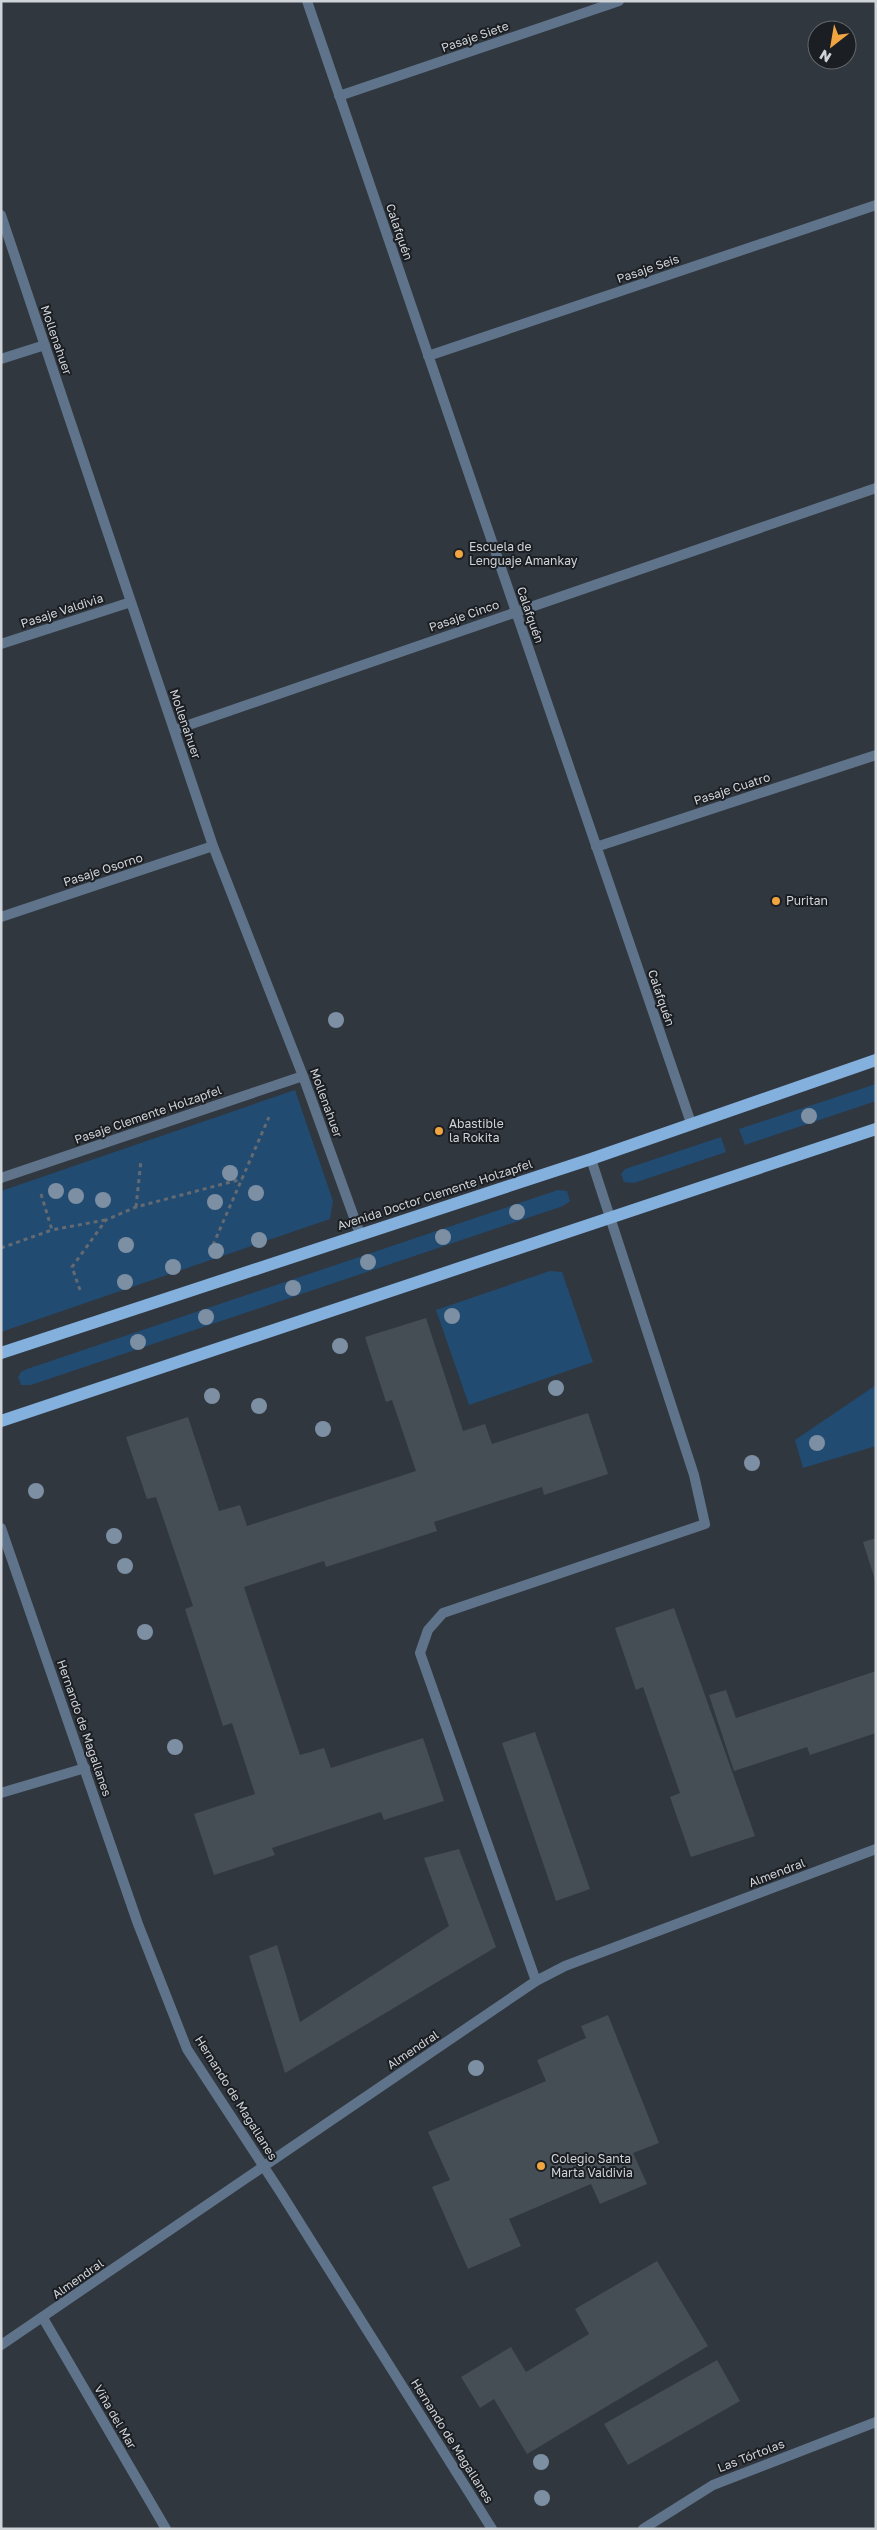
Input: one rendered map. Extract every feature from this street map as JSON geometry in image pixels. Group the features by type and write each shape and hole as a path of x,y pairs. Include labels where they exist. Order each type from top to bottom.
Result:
{"main road":[{"name":"Avenida Doctor Clemente Holzapfel","path":"1,1353 591,1159 876,1060"},
{"path":"1,1421 876,1129"}],"street":[{"name":"Calafquén","path":"307,1 691,1123"},
{"name":"Pasaje Siete","path":"339,96 619,1"},
{"name":"Pasaje Seis","path":"428,356 876,205"},
{"name":"Mollenahuer","path":"1,215 213,846 303,1076 360,1234"},
{"path":"1,360 45,345"},
{"name":"Pasaje Cinco","path":"174,730 876,488"},
{"name":"Pasaje Valdivia","path":"1,644 131,602"},
{"name":"Pasaje Cuatro","path":"596,847 876,755"},
{"name":"Pasaje Osorno","path":"1,917 213,846"},
{"name":"Pasaje Clemente Holzapfel","path":"1,1178 303,1076"},
{"path":"536,1981 420,1653 428,1630 443,1613 705,1524 694,1475 591,1159"},
{"name":"Hernando de Magallanes","path":"1,1528 138,1924 188,2049 264,2166 492,2529"},
{"path":"1,1793 85,1768"},
{"name":"Almendral","path":"1,2345 536,1981 565,1966 876,1849"},
{"name":"Viña del Mar","path":"43,2318 166,2529"},
{"name":"Las Tórtolas","path":"643,2529 713,2485 876,2422"}],"path":[{"path":"213,1245 270,1117"},
{"path":"136,1207 145,1129"},
{"path":"33,1168 52,1230"},
{"path":"1,1248 52,1230 106,1220 136,1207 242,1179"},
{"path":"80,1290 72,1268 106,1220"}],"shaded area":[{"path":"876,1084 876,1101 745,1145 739,1129"},
{"path":"295,1090 333,1201 330,1219 1,1332 1,1191"},
{"path":"721,1137 726,1152 634,1183 624,1182 621,1174 625,1169"},
{"path":"558,1190 567,1191 570,1201 563,1206 31,1385 21,1385 18,1377 21,1372 27,1369"},
{"path":"550,1271 562,1272 593,1362 469,1405 436,1310"},
{"path":"876,1385 876,1446 803,1468 795,1440"}],"building":[{"path":"426,1318 463,1431 485,1424 492,1444 588,1413 608,1474 544,1495 542,1487 434,1522 437,1531 326,1567 324,1561 244,1587 300,1755 324,1748 331,1768 423,1738 444,1801 384,1820 381,1812 272,1848 275,1855 214,1875 194,1814 255,1794 232,1723 223,1726 185,1609 193,1606 156,1497 147,1499 126,1437 188,1417 219,1511 240,1505 247,1526 416,1471 392,1400 386,1402 365,1337"},
{"path":"876,1538 876,1580 875,1580 863,1542"},
{"path":"674,1608 755,1836 691,1857 670,1797 680,1793 643,1687 636,1690 615,1628"},
{"path":"876,1671 876,1733 810,1755 807,1747 734,1771 709,1695 726,1690 736,1718"},
{"path":"535,1732 590,1889 556,1901 502,1743"},
{"path":"459,1849 496,1947 285,2073 249,1956 277,1945 300,2022 449,1926 424,1858"},
{"name":"Colegio Santa Marta Valdivia","path":"608,2015 659,2143 633,2153 647,2184 600,2204 591,2184 509,2219 521,2246 468,2269 432,2187 450,2180 428,2132 546,2081 537,2060 586,2038 581,2026"},
{"path":"657,2261 708,2346 527,2454 494,2399 480,2408 461,2377 511,2347 526,2372 589,2334 575,2309"},
{"path":"717,2360 740,2401 628,2465 604,2424"}],"place":[{"name":"Escuela de Lenguaje Amankay","path":"459,554"},
{"name":"Puritan","path":"776,901"},
{"name":"Abastible la Rokita","path":"439,1131"},
{"name":"Colegio Santa Marta Valdivia","path":"541,2166"}]}
